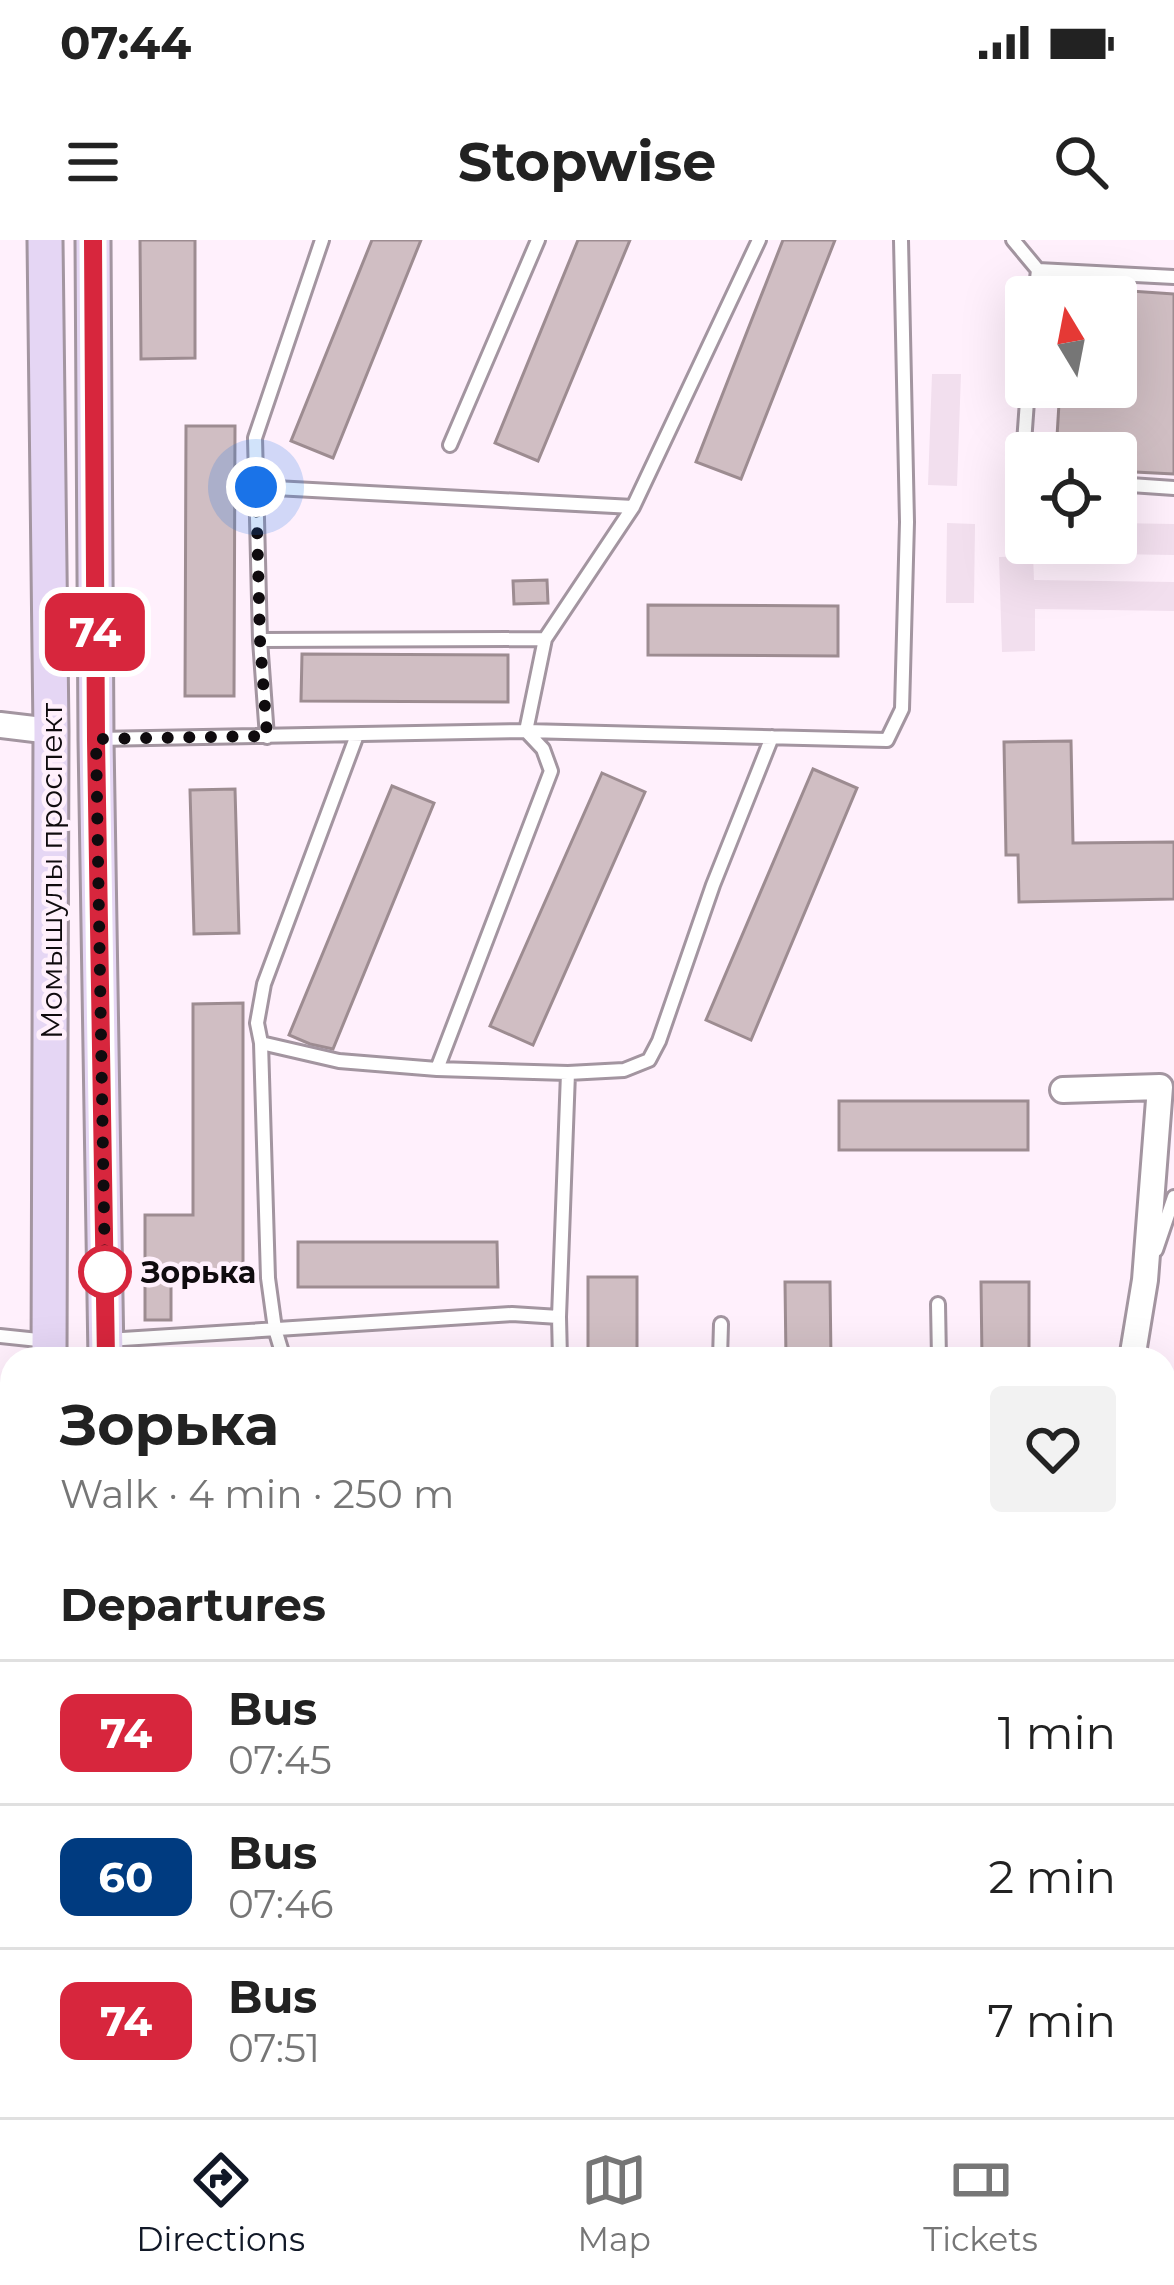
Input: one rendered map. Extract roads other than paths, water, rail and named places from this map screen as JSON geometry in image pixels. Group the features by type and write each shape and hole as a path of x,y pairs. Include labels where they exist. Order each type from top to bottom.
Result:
{"street":[{"name":"Момышулы проспект","path":"45,240 51,731 50,1347"},
{"name":"Момышулы проспект","path":"93,240 106,1347"},
{"path":"0,725 96,739"},
{"path":"1063,1090 1160,1087 1134,1347"}],"lane":[{"path":"267,736 255,438 322,240"},
{"path":"450,445 538,240"},
{"path":"526,731 545,639 633,507 759,240"},
{"path":"96,739 526,731 887,740 902,709 907,522 902,240"},
{"path":"1013,240 1039,270 1174,277"},
{"path":"1038,276 1039,270"},
{"path":"1137,485 1174,488"},
{"path":"256,487 633,507"},
{"path":"260,640 545,639"},
{"path":"437,1070 550,771 544,749 526,731"},
{"path":"280,1347 268,1278 257,1023 264,984 357,735"},
{"path":"261,1042 339,1061 437,1070 568,1073 624,1070 649,1060 772,737"},
{"path":"560,1347 568,1073"},
{"path":"1144,1280 1174,1196"},
{"path":"938,1304 940,1347"},
{"path":"123,1347 275,1329 512,1314 559,1317"},
{"path":"720,1347 721,1324"},
{"path":"0,1336 39,1347"}],"place":[{"name":"Зорька","path":"105,1272"}]}
